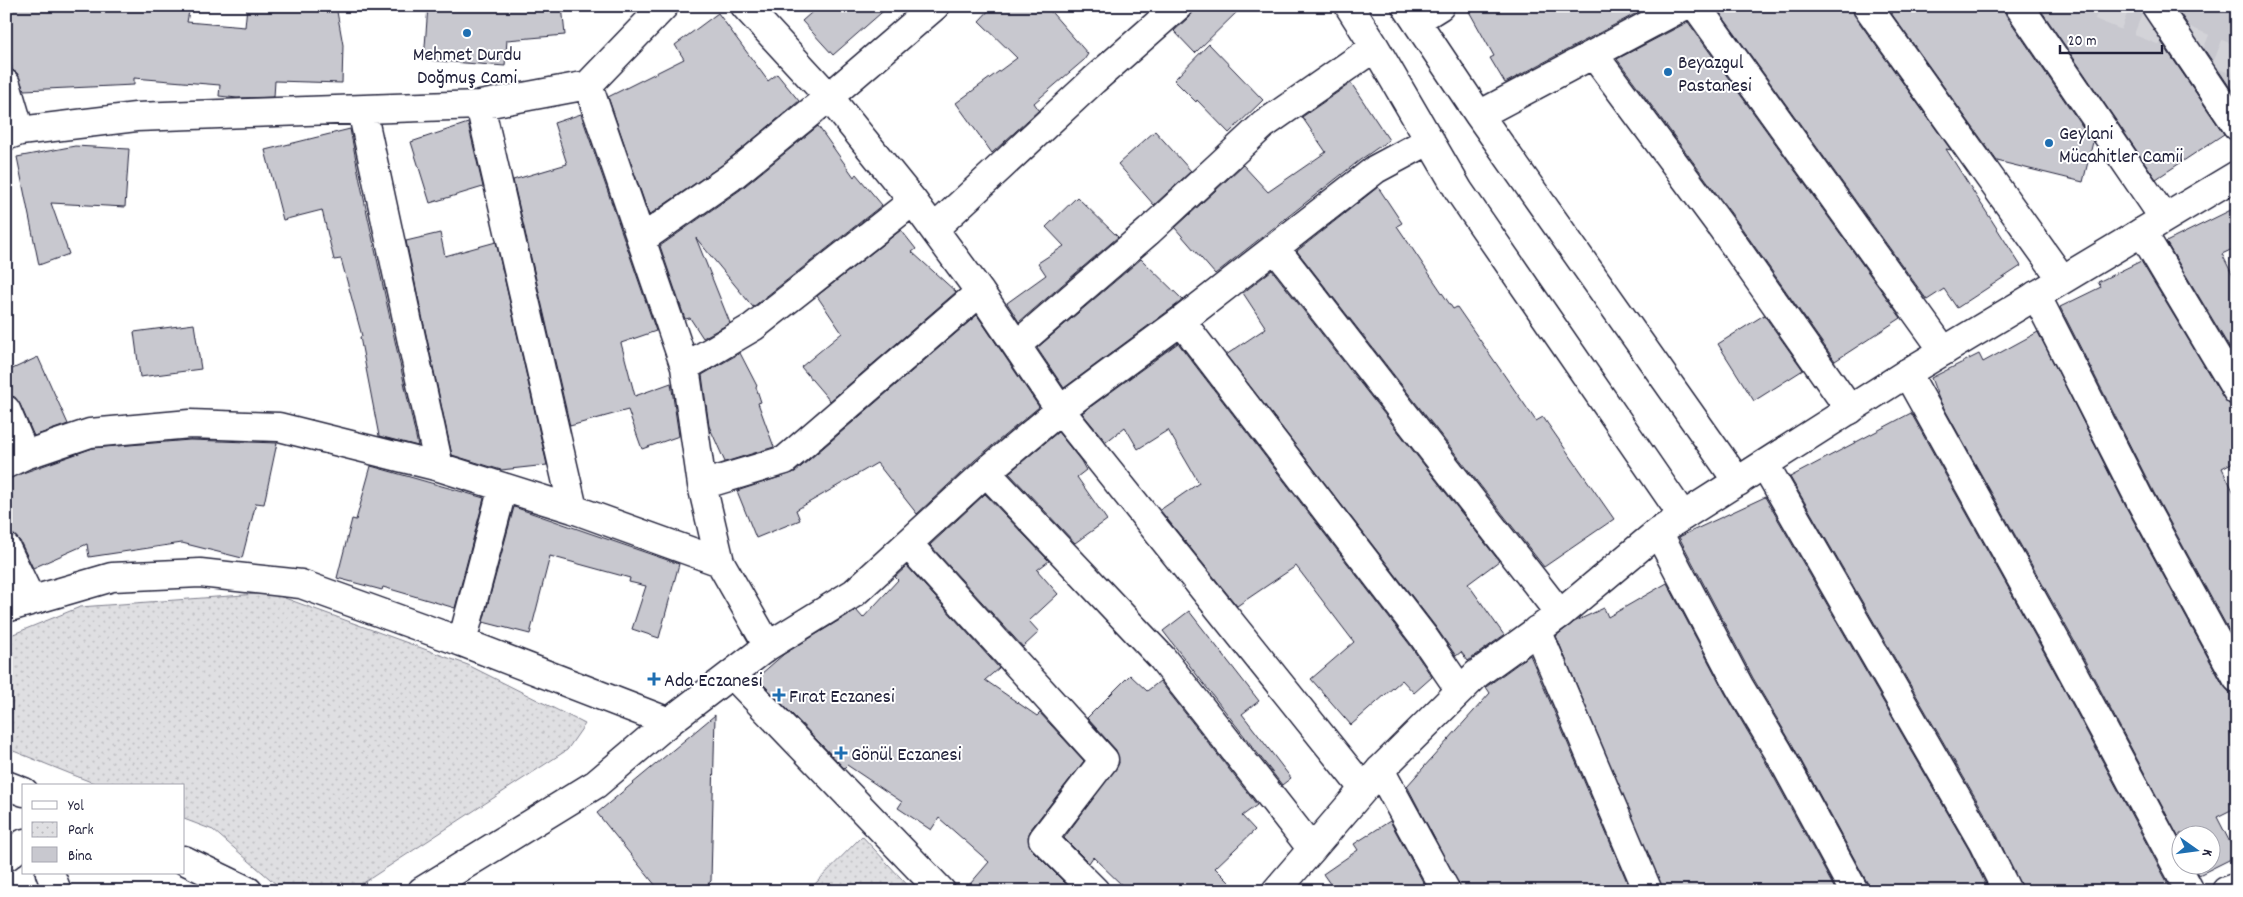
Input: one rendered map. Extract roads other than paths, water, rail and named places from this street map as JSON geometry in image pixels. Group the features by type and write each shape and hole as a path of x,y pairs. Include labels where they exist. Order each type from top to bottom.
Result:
{"street":[{"path":"6,84 13,134 136,117 480,105 588,85 664,6"},
{"path":"745,6 829,97 913,201 980,292 1060,410 1372,779 1446,891"},
{"path":"642,239 731,176 829,97 935,6"},
{"path":"934,229 1094,80 1178,6"},
{"path":"1349,6 1460,191 1683,516"},
{"path":"1440,6 1411,14 1479,115 1738,482"},
{"path":"1479,115 1684,6"},
{"path":"1696,6 1944,351"},
{"path":"1867,6 2062,279"},
{"path":"2019,6 2153,225 2237,391"},
{"path":"2156,6 2237,126"},
{"path":"1017,345 1149,231 1263,126 1375,47"},
{"path":"1594,55 1723,229 1850,410"},
{"path":"588,85 685,367 702,485 720,562 768,646"},
{"path":"480,105 573,509"},
{"path":"362,110 439,467"},
{"path":"422,891 596,784 669,722 768,646 854,593 986,472 1060,410 1181,321 1376,168 1430,140"},
{"path":"1276,891 1372,779 1477,674 1560,614 1658,532 1907,373 2237,175"},
{"path":"685,367 753,327 913,201"},
{"path":"1275,248 1560,614"},
{"path":"702,485 785,460 980,292"},
{"path":"2036,295 2140,500 2237,678"},
{"path":"1181,321 1423,636 1460,690"},
{"path":"1907,373 2059,646 2190,891"},
{"path":"6,410 16,460 90,433 190,424 279,427 439,467 573,509 720,562"},
{"path":"1765,465 1983,843 2007,891"},
{"path":"986,472 1162,658 1312,849"},
{"path":"462,642 503,487"},
{"path":"1658,532 1739,686 1778,751 1854,891"},
{"path":"908,544 1104,760 1043,839 1095,891"},
{"path":"6,548 19,604 112,577 200,573 301,584 462,642 669,722"},
{"path":"1537,630 1648,891"},
{"path":"732,674 941,891"},
{"path":"6,785 22,791"},
{"path":"6,856 22,844"},
{"path":"185,860 248,891"},
{"path":"50,874 57,891"},
{"path":"2226,891 2237,886"}],"tunnel":[{"path":"2100,6 2237,61"}],"place":[{"name":"Mehmet Durdu Doğmuş Cami","path":"467,33"},
{"name":"Beyazgul Pastanesi","path":"1668,72"},
{"name":"Geylani Mücahitler Camii","path":"2049,143"},
{"name":"Ada Eczanesi","path":"654,679"},
{"name":"Fırat Eczanesi","path":"779,695"},
{"name":"Gönül Eczanesi","path":"841,753"}]}
